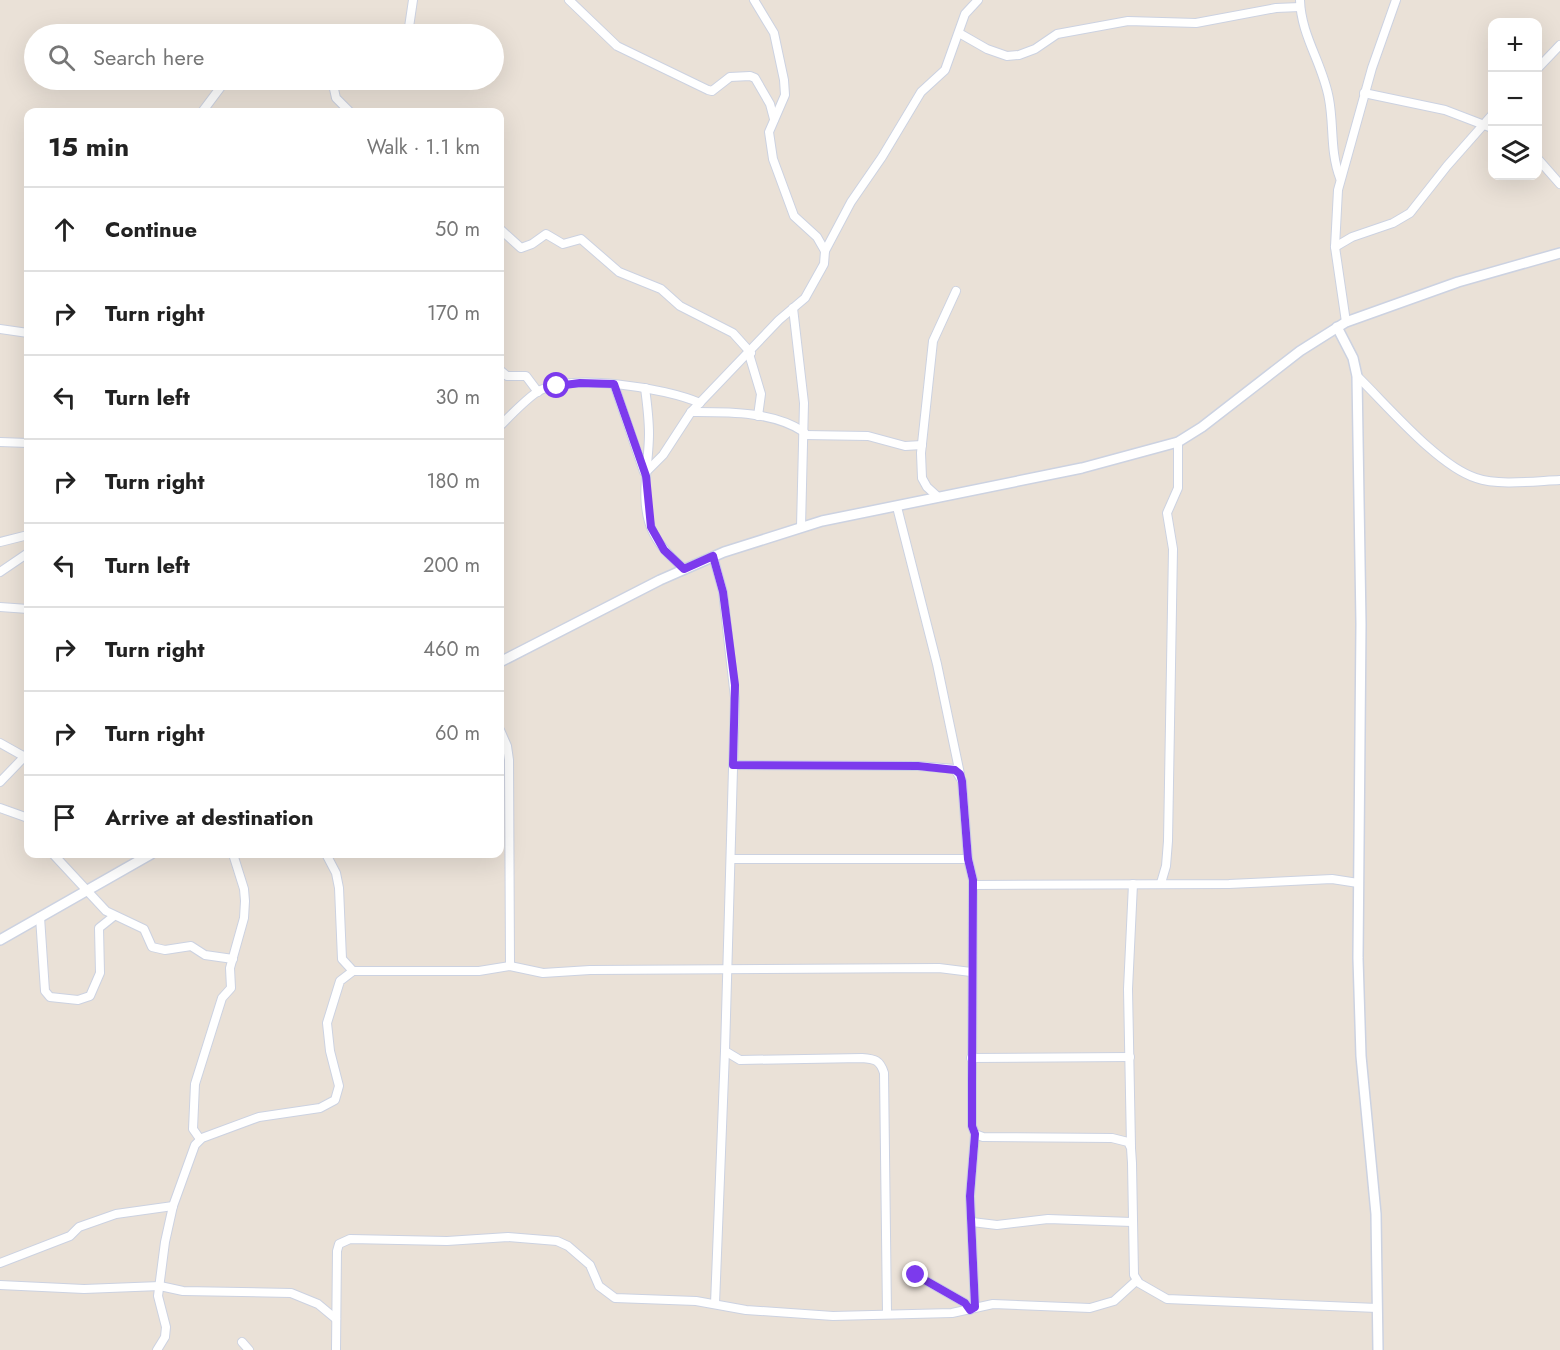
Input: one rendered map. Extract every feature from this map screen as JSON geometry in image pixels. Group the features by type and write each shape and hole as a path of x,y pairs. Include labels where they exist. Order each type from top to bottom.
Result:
{"street":[{"path":"409,24 413,0"},
{"path":"569,0 617,46 708,90 730,77 750,76 754,78 770,104 774,119"},
{"path":"754,0 774,33 784,80 785,95 769,132 769,145 794,216 817,237 825,251"},
{"path":"646,474 663,455 691,412 813,286 824,264 825,251 851,202 882,158 921,92 945,70 965,14 978,0"},
{"path":"1378,1350 1376,1214 1361,1056 1358,882 1361,624 1357,376 1342,325 1335,247 1335,206 1340,180 1365,93 1396,0"},
{"path":"959,33 987,49 1007,56 1019,56 1035,49 1057,34 1128,21 1196,23 1300,4 1302,24 1329,99 1334,160 1340,180"},
{"path":"1542,64 1560,45"},
{"path":"205,108 218,90"},
{"path":"334,90 336,98 346,108"},
{"path":"1365,93 1445,110 1488,126"},
{"path":"1335,247 1352,237 1394,223 1410,213 1488,127"},
{"path":"1542,164 1560,184"},
{"path":"504,233 521,248 532,244 546,234 563,244 581,239 619,272 660,289 680,306 733,333 750,353 761,394 758,416"},
{"path":"504,660 713,556 801,527 1082,468 1178,442 1202,427 1300,351 1342,325 1458,282 1560,253"},
{"path":"938,497 922,478 922,445 933,341 956,291"},
{"path":"793,308 802,375 804,434 801,527"},
{"path":"0,329 24,332"},
{"path":"504,373 507,376 526,376 538,392"},
{"path":"1357,376 1412,434 1467,474 1478,479 1491,480 1560,480"},
{"path":"504,422 538,392 580,383 645,388 700,403"},
{"path":"614,384 646,474"},
{"path":"645,388 649,433 646,474 651,527 664,550 684,569"},
{"path":"691,412 758,416 789,424 804,434 868,436 904,446 922,445"},
{"path":"0,442 24,443"},
{"path":"1161,883 1166,866 1168,841 1173,549 1167,513 1178,488 1178,442"},
{"path":"897,507 937,664 964,791 968,859 973,885 971,1059 972,1126 975,1134 970,1196 973,1308"},
{"path":"0,542 24,537"},
{"path":"0,572 24,556"},
{"path":"713,556 723,592 735,685 732,860 715,1304"},
{"path":"0,607 24,609"},
{"path":"504,739 509,760 510,966"},
{"path":"0,743 24,754"},
{"path":"0,782 24,758"},
{"path":"733,765 918,766 955,770 960,774"},
{"path":"0,808 24,817"},
{"path":"57,858 87,889 95,902 114,916 144,929 150,944 156,948 191,946 205,955 233,959"},
{"path":"0,940 135,858"},
{"path":"200,1139 193,1129 195,1084 222,998 231,988 229,974 244,918 244,889 234,858"},
{"path":"328,858 336,873 339,888 342,958 353,971"},
{"path":"732,860 968,859"},
{"path":"973,885 1332,879 1358,882"},
{"path":"1133,884 1129,977 1132,1222 1136,1281"},
{"path":"40,917 45,991 50,997 78,1000 90,996 98,981 99,928 114,916"},
{"path":"157,1350 165,1337 166,1327 158,1296 160,1265 173,1206 193,1148 200,1139 260,1117 320,1108 335,1100 339,1086 330,1051 327,1023 340,981 353,971 479,971 510,966 543,973 939,968 971,972"},
{"path":"724,1051 740,1060 862,1058 876,1059 882,1064 884,1073 887,1314"},
{"path":"971,1059 1130,1057"},
{"path":"975,1134 983,1137 1112,1138 1128,1142 1131,1148"},
{"path":"0,1263 70,1236 79,1227 116,1214 173,1206"},
{"path":"972,1222 997,1225 1048,1219 1132,1222"},
{"path":"336,1350 337,1251 339,1244 350,1239 447,1241 508,1237 557,1241 568,1246 590,1265 599,1286 615,1298 696,1300 746,1310 833,1316 952,1313 1017,1303 1090,1308 1114,1301 1136,1281"},
{"path":"916,1275 973,1308"},
{"path":"1136,1281 1174,1301 1377,1308"},
{"path":"0,1285 84,1289 160,1286 183,1291 291,1293 318,1304 336,1319"},
{"path":"242,1342 249,1350"}],"route":[{"path":"557,386 580,383 614,384 646,476 648,516 654,535 664,550 684,569 713,556 723,592 725,628 735,685 733,765 918,766 955,770 960,774 964,791 968,859 973,880 972,1126 975,1134 970,1196 975,1265 975,1307 970,1310 965,1303 916,1275"}]}
